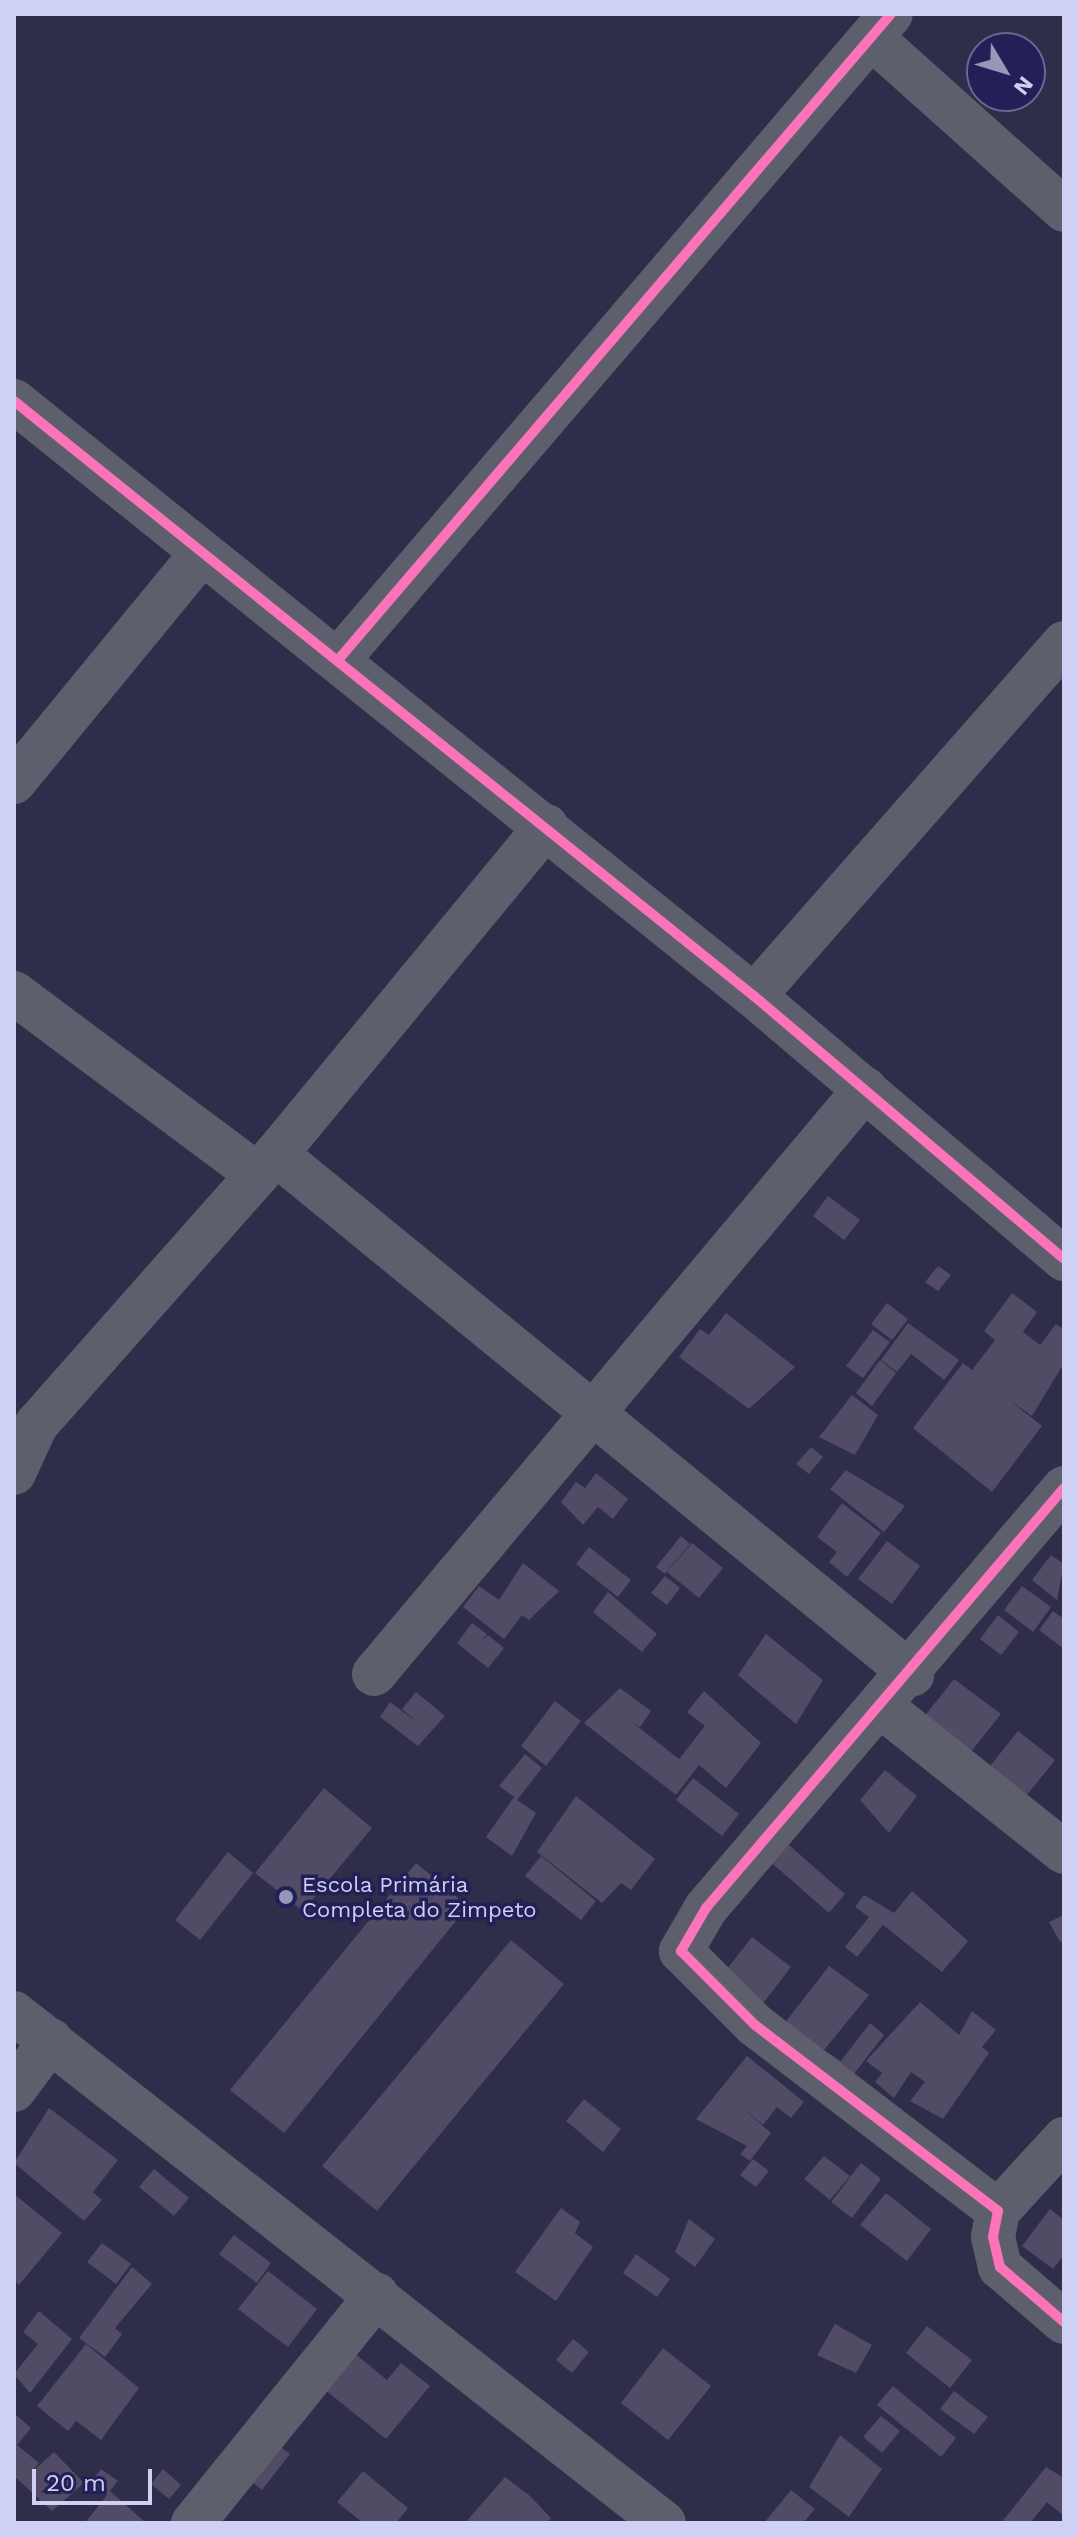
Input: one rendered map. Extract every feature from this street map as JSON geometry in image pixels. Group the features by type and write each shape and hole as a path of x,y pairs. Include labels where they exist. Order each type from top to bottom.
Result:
{"street":[{"path":"338,660 882,26 1064,210"},
{"path":"14,401 201,554 546,826 754,996 1064,1259"},
{"path":"14,782 201,554"},
{"path":"754,996 1056,668"},
{"path":"19,1445 267,1165 546,826"},
{"path":"14,993 267,1165 593,1419 912,1674"},
{"path":"374,1674 593,1419 865,1089"},
{"path":"998,2211 755,2025 681,1951 706,1908 912,1674 1064,1488"},
{"path":"883,1708 1064,1852"},
{"path":"14,2013 664,2523"},
{"path":"14,2090 51,2040"},
{"path":"1064,2139 998,2211 993,2237 1000,2267 1064,2322"},
{"path":"193,2523 377,2295"}],"building":[{"path":"828,1196 860,1220 844,1240 813,1216"},
{"path":"938,1266 951,1275 938,1291 925,1282"},
{"path":"1012,1293 1037,1312 1023,1332 1040,1345 1056,1324 1064,1330 1064,1363 1032,1416 1007,1398 1042,1426 992,1492 913,1428 963,1363 972,1370 995,1340 984,1331"},
{"path":"887,1303 908,1319 892,1340 871,1324"},
{"path":"726,1313 795,1367 749,1409 679,1357 700,1329 709,1335"},
{"path":"908,1323 959,1360 944,1380 911,1354 897,1372 881,1360"},
{"path":"873,1330 890,1342 863,1378 846,1366"},
{"path":"880,1360 896,1373 872,1406 856,1393"},
{"path":"852,1395 878,1415 855,1455 819,1437"},
{"path":"811,1447 823,1457 809,1474 796,1464"},
{"path":"846,1470 905,1506 884,1532 830,1489"},
{"path":"596,1473 628,1499 613,1519 598,1507 583,1525 561,1502 576,1482 585,1488"},
{"path":"842,1503 881,1533 847,1577 829,1562 837,1552 817,1537"},
{"path":"681,1536 690,1544 665,1574 656,1567"},
{"path":"887,1541 920,1566 892,1604 858,1579"},
{"path":"692,1543 723,1568 699,1598 667,1572"},
{"path":"589,1547 631,1580 618,1597 576,1564"},
{"path":"1051,1555 1064,1564 1057,1600 1032,1580"},
{"path":"523,1563 559,1591 529,1620 522,1615 504,1639 463,1607 479,1586 499,1600"},
{"path":"665,1576 680,1588 667,1605 651,1593"},
{"path":"1022,1586 1051,1607 1033,1632 1004,1610"},
{"path":"608,1592 657,1634 642,1652 593,1612"},
{"path":"1053,1611 1064,1619 1064,1649 1039,1630"},
{"path":"998,1615 1019,1632 1001,1655 980,1639"},
{"path":"472,1623 487,1634 480,1643 488,1635 504,1648 488,1668 457,1643"},
{"path":"766,1634 823,1680 796,1724 738,1675"},
{"path":"954,1679 1001,1714 966,1758 920,1722"},
{"path":"620,1688 651,1711 640,1727 632,1722 679,1759 705,1726 687,1712 704,1691 761,1743 726,1788 699,1765 676,1795 584,1723"},
{"path":"416,1692 445,1716 418,1746 380,1717 390,1702 417,1722 402,1709"},
{"path":"555,1701 581,1721 546,1766 521,1746"},
{"path":"1018,1731 1055,1760 1027,1795 990,1766"},
{"path":"525,1754 542,1768 517,1800 536,1813 512,1856 486,1837 514,1797 499,1786"},
{"path":"885,1770 917,1796 889,1833 860,1800"},
{"path":"693,1778 739,1814 722,1836 676,1800"},
{"path":"324,1788 372,1828 303,1911 255,1873"},
{"path":"576,1796 655,1859 631,1890 621,1883 602,1903 537,1852"},
{"path":"782,1839 845,1894 829,1913 766,1858"},
{"path":"228,1852 253,1873 200,1940 175,1920"},
{"path":"541,1856 596,1901 581,1920 525,1876"},
{"path":"416,1863 468,1906 284,2133 230,2090"},
{"path":"912,1891 968,1941 942,1972 883,1925 857,1957 845,1947 869,1917 855,1907 864,1895 894,1913"},
{"path":"1064,1915 1064,1940 1060,1942 1049,1922"},
{"path":"752,1937 791,1967 758,2010 719,1979"},
{"path":"511,1940 564,1984 377,2211 322,2166"},
{"path":"829,1966 869,1995 824,2050 841,2061 870,2023 884,2035 844,2087 777,2033"},
{"path":"920,2002 959,2035 972,2011 996,2030 982,2047 989,2053 943,2119 910,2101 925,2082 911,2072 894,2098 875,2082 882,2073 866,2061"},
{"path":"747,2056 804,2102 791,2118 777,2107 763,2125 740,2106 771,2133 750,2161 740,2154 747,2146 696,2119"},
{"path":"584,2099 621,2129 603,2152 566,2121"},
{"path":"49,2108 118,2160 93,2192 102,2200 84,2221 14,2163"},
{"path":"824,2156 850,2176 830,2200 804,2179"},
{"path":"753,2159 769,2171 756,2187 740,2175"},
{"path":"861,2163 881,2179 852,2218 831,2202"},
{"path":"154,2169 189,2198 174,2216 139,2187"},
{"path":"886,2193 931,2229 907,2261 860,2225"},
{"path":"14,2194 62,2233 19,2285 14,2280"},
{"path":"561,2208 580,2222 575,2233 593,2247 556,2301 515,2272"},
{"path":"1050,2209 1064,2220 1064,2255 1053,2269 1022,2246"},
{"path":"689,2219 715,2239 695,2267 675,2252"},
{"path":"234,2235 271,2263 257,2283 219,2254"},
{"path":"102,2243 131,2264 116,2284 87,2262"},
{"path":"636,2254 670,2279 657,2297 623,2273"},
{"path":"132,2267 152,2284 115,2328 122,2334 105,2357 79,2338"},
{"path":"268,2271 317,2309 288,2347 238,2309"},
{"path":"39,2311 72,2339 30,2393 14,2374 38,2344 23,2332"},
{"path":"835,2324 872,2345 856,2373 817,2355"},
{"path":"927,2326 972,2360 950,2388 906,2353"},
{"path":"573,2339 589,2352 572,2373 556,2360"},
{"path":"86,2344 139,2388 101,2440 76,2421 68,2431 37,2406"},
{"path":"663,2348 711,2386 668,2440 621,2403"},
{"path":"354,2353 387,2380 401,2363 430,2386 386,2439 324,2389"},
{"path":"893,2386 956,2438 941,2457 877,2405"},
{"path":"954,2391 988,2417 974,2434 940,2409"},
{"path":"16,2415 31,2428 17,2445 39,2463 32,2472 54,2452 84,2483 52,2511 14,2476"},
{"path":"881,2416 900,2431 882,2453 863,2437"},
{"path":"840,2435 882,2469 849,2517 809,2487"},
{"path":"270,2439 290,2454 262,2490 242,2474"},
{"path":"1046,2467 1064,2478 1064,2516 1047,2502 1030,2523 1001,2523"},
{"path":"101,2469 118,2481 110,2491 146,2523 85,2523 107,2495 91,2483"},
{"path":"163,2469 181,2485 169,2499 151,2484"},
{"path":"363,2471 408,2508 396,2523 363,2523 337,2502"},
{"path":"505,2477 530,2496 551,2518 547,2523 465,2523"},
{"path":"791,2490 815,2509 803,2523 764,2523"}],"cycle path":[{"path":"338,660 891,14"},
{"path":"14,401 754,996 1064,1259"},
{"path":"1064,1488 706,1908 681,1951 755,2025 998,2211 993,2237 1000,2267 1064,2322"}],"place":[{"name":"Escola Primária Completa do Zimpeto","path":"286,1897"}]}
